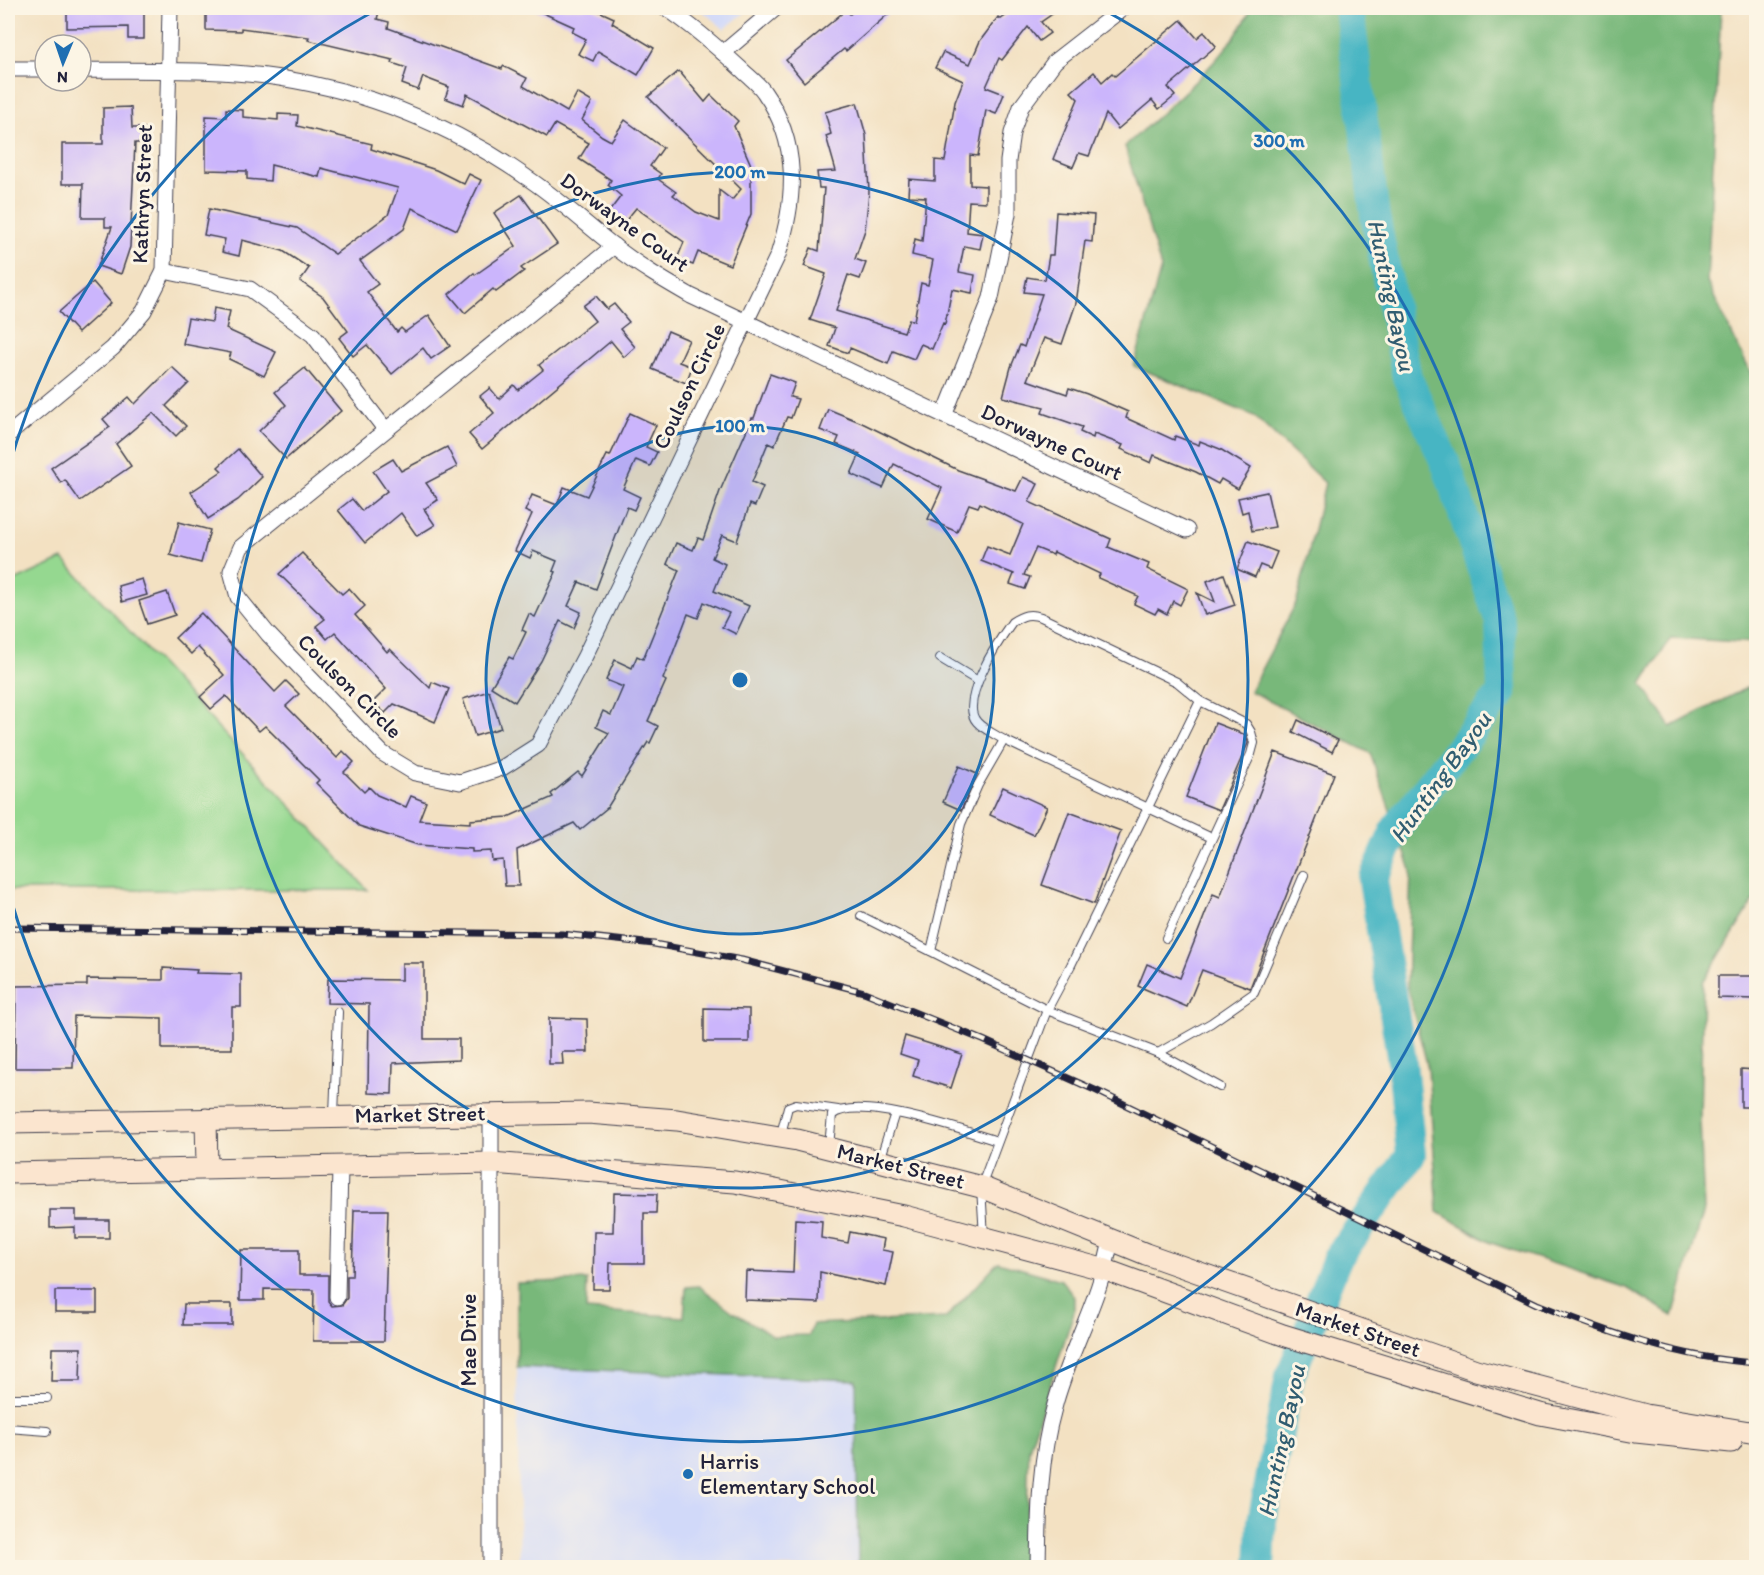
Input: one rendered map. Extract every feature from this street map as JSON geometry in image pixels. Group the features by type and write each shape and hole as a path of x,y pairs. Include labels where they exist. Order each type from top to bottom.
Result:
{"main road":[{"name":"Market Street","path":"8,1123 588,1113 677,1120 781,1138 981,1187 1111,1239 1476,1370 1646,1415 1756,1433"},
{"path":"206,1119 207,1167"},
{"name":"Market Street","path":"8,1173 207,1167 340,1168 491,1163 735,1182 903,1216 1106,1270 1283,1335 1540,1414 1636,1432 1756,1442"}],"street":[{"name":"Kathryn Street","path":"8,435 113,348 144,311 164,271 170,8"},
{"name":"Coulson Circle","path":"614,246 384,429 242,547 231,571 238,597 268,634 382,753 415,773 460,782 502,768 538,745 585,656 778,255 788,223 793,189 790,157 781,124 764,90 723,53 666,8"},
{"path":"723,53 776,8"},
{"path":"944,416 994,289 1008,214 1012,133 1022,107 1054,61 1123,8"},
{"path":"8,69 33,69"},
{"name":"Dorwayne Court","path":"93,70 169,71 280,78 342,91 393,106 436,125 491,154 570,209 649,272 744,323 1187,530"},
{"path":"164,271 250,289 313,335 384,429"},
{"name":"Mae Drive","path":"490,1113 491,1568"},
{"path":"337,1298 340,1168"},
{"path":"1038,1568 1040,1476 1054,1407 1106,1270 1111,1239"}],"lane":[{"path":"1166,938 1212,838 1251,753 1254,743 1251,732 1246,724 1200,701 1178,682 1031,614 1021,616 1012,622 978,681 971,710 976,722 1004,740 1212,838"},
{"path":"940,658 978,681"},
{"path":"984,1238 981,1187 1047,1010 1200,701"},
{"path":"931,951 961,824 978,785 1004,740"},
{"path":"1158,1053 1211,1023 1254,993 1304,874"},
{"path":"861,916 1047,1010 1158,1053 1220,1087"},
{"path":"334,1116 338,1012"},
{"path":"781,1138 788,1107 796,1104 838,1110 895,1113 997,1141"},
{"path":"828,1148 832,1115 838,1110"},
{"path":"879,1161 895,1113"},
{"path":"8,1398 47,1398"},
{"path":"8,1428 46,1431"}],"shaded area":[{"path":"699,8 751,8 724,29"},
{"name":"Harris Elementary School","path":"517,1367 856,1380 858,1567 520,1567"}],"green space":[{"path":"1251,8 1721,8 1707,282 1756,384 1756,643 1671,638 1642,684 1671,727 1746,688 1756,687 1756,897 1703,982 1700,1120 1704,1210 1673,1316 1627,1288 1491,1243 1438,1212 1428,1068 1407,988 1411,870 1370,753 1250,691 1297,601 1325,483 1254,416 1134,366 1161,268 1125,146 1196,81 1229,44"},
{"path":"63,559 368,890 8,890 8,584"},
{"path":"998,1262 1061,1280 1074,1297 1074,1312 1029,1449 1025,1567 858,1567 856,1380 517,1367 517,1283 587,1280 586,1310 684,1317 686,1287 699,1286 733,1312 774,1336 809,1335 813,1324 946,1318"}],"building":[{"path":"67,8 144,8 144,39 128,39 128,27 67,28"},
{"path":"206,8 362,8 379,12 377,19 389,22 388,28 502,69 503,66 527,78 523,86 567,112 577,93 592,102 582,120 602,136 611,141 625,120 663,148 650,166 661,174 658,179 676,192 673,195 696,212 719,221 719,190 732,200 741,189 648,97 679,71 705,102 711,95 738,121 734,126 751,165 751,214 730,265 698,252 693,265 677,259 684,242 636,208 623,224 608,213 621,196 608,185 611,180 579,159 589,143 555,124 547,137 467,94 463,105 445,98 449,87 423,77 418,90 402,84 407,68 392,63 393,60 308,40 309,37 241,28 241,31 206,30"},
{"path":"532,8 592,8 614,18 612,23 654,48 638,75 598,51 593,61 578,54 586,39 572,32 574,27"},
{"path":"858,8 895,8 846,51 844,49 804,82 786,60 846,10 850,14"},
{"path":"1017,8 1061,8 1041,22 1050,33 1039,41 1028,27 1002,60 999,58 986,87 1004,94 996,114 986,110 978,156 970,155 970,185 986,186 986,202 969,201 967,232 983,234 980,249 964,246 959,272 975,275 972,293 952,289 945,324 943,323 932,349 921,344 914,359 893,351 888,364 850,348 848,353 829,346 835,328 810,320 826,274 804,266 811,248 819,251 824,188 819,188 817,172 836,171 826,136 831,134 825,112 857,103 866,135 869,192 865,230 855,259 866,263 860,279 848,275 836,311 904,332 909,319 914,321 921,283 928,285 933,260 912,255 915,239 922,241 926,197 908,196 909,179 935,181 935,160 945,161 955,102 963,81 935,68 943,52 970,64 980,41 998,17 1001,19"},
{"path":"1181,20 1197,38 1204,32 1216,46 1168,87 1175,96 1159,109 1152,100 1118,129 1106,114 1089,156 1079,153 1073,167 1053,159 1078,99 1071,92 1094,72 1102,82 1112,73 1115,76"},
{"path":"131,107 132,128 145,128 145,143 135,143 130,247 121,274 98,266 112,227 105,227 105,218 82,218 83,184 62,184 62,144 103,144 103,108"},
{"path":"226,109 243,110 243,117 278,120 278,114 298,115 297,126 372,144 371,149 436,170 464,184 469,174 481,180 457,230 412,208 404,229 360,261 378,284 367,292 397,332 401,328 405,332 429,315 450,346 431,359 423,348 392,374 367,345 353,356 339,338 348,331 323,297 300,281 309,268 283,251 242,240 239,256 222,252 225,239 204,235 209,209 297,228 335,254 388,215 398,188 321,168 319,177 271,165 270,181 247,179 247,171 206,170 206,116 226,117"},
{"path":"521,195 557,244 521,268 524,271 496,292 493,289 465,313 449,294 474,273 475,275 516,246 494,213"},
{"path":"1056,212 1094,215 1092,242 1085,241 1076,303 1062,344 1044,338 1027,380 1067,394 1069,388 1087,394 1128,412 1126,418 1174,440 1175,436 1199,445 1200,441 1220,449 1251,468 1238,489 1221,479 1218,484 1196,472 1154,455 1151,463 1121,449 1123,445 1094,434 1093,438 1080,432 1082,427 1042,413 1044,407 1003,397 1011,367 1020,345 1024,347 1042,294 1024,292 1027,277 1045,280 1049,255 1053,255"},
{"path":"93,282 111,303 78,333 59,312"},
{"path":"596,296 607,309 614,304 629,322 620,329 635,347 624,357 611,341 482,449 469,434 494,413 480,396 490,388 499,399 514,385 518,390 543,370 539,365 595,321 583,306"},
{"path":"214,308 230,311 226,329 276,352 264,376 229,359 231,353 183,344 188,318 212,322"},
{"path":"668,331 689,340 679,362 692,367 686,383 652,369"},
{"path":"172,367 189,383 166,406 186,426 176,436 153,413 116,444 131,466 80,501 65,480 61,483 51,468 110,427 103,419 129,397 135,404"},
{"path":"305,368 341,411 286,459 259,431 286,405 275,392"},
{"path":"770,374 795,383 790,397 798,399 791,418 787,417 774,446 768,443 752,482 763,487 755,506 750,504 737,541 722,535 712,558 725,564 714,591 749,606 736,634 722,627 729,613 704,602 698,618 688,614 663,679 666,681 648,721 658,726 650,743 648,742 607,808 580,830 574,823 517,850 519,886 505,886 503,860 492,861 491,851 472,852 472,849 418,845 359,826 316,783 319,780 265,726 259,731 226,696 211,709 200,697 224,675 198,647 191,654 175,638 201,613 275,692 286,681 299,694 286,706 337,758 343,751 354,762 344,772 364,792 369,787 377,795 406,807 411,796 426,802 419,820 470,823 470,820 508,817 553,797 551,794 578,772 582,776 609,733 596,727 603,711 611,715 623,687 606,680 615,660 632,668 637,656 643,659 679,570 667,564 676,543 693,550 698,538 703,540 720,491 752,418 754,418"},
{"path":"828,409 958,470 1016,491 1023,477 1038,484 1029,502 1111,539 1108,547 1149,564 1147,569 1188,589 1180,605 1173,601 1167,614 1158,609 1155,614 1134,604 1138,596 1098,578 1100,574 1054,552 1053,555 1036,548 1024,575 1030,577 1025,589 1010,584 1014,574 981,561 987,546 1010,555 1023,524 980,503 978,507 969,504 957,532 928,519 942,488 894,464 883,488 851,474 860,454 836,444 839,437 820,430"},
{"path":"630,413 656,425 646,447 657,452 650,466 636,460 623,489 640,497 634,510 627,507 596,589 579,582 568,606 581,612 574,628 560,621 541,661 515,702 491,687 509,657 513,659 526,632 522,630 529,614 535,617 556,572 553,571 557,561 533,551 530,558 515,551 532,514 525,511 532,495 557,505 564,487 587,496 607,455 610,456"},
{"path":"447,447 457,467 426,483 438,500 424,509 435,525 417,536 401,513 365,543 338,510 352,499 362,511 387,491 373,471 393,459 401,471"},
{"path":"238,449 262,477 238,500 208,519 191,492 222,471 218,467"},
{"path":"1267,492 1275,527 1252,531 1248,511 1242,513 1238,498"},
{"path":"179,522 210,530 201,563 170,555"},
{"path":"1248,541 1277,552 1270,569 1260,565 1255,577 1237,569"},
{"path":"302,553 342,594 349,588 365,606 355,615 387,652 390,649 430,688 432,682 449,689 435,722 394,704 385,713 373,702 386,689 335,632 327,639 316,626 325,619 279,574"},
{"path":"1224,574 1235,605 1205,615 1197,593 1215,602 1207,581"},
{"path":"142,579 147,595 122,602 118,586"},
{"path":"167,592 175,615 147,624 139,601"},
{"path":"489,691 501,728 475,736 463,699"},
{"path":"1298,720 1338,740 1332,752 1293,732"},
{"path":"1215,723 1246,735 1248,743 1219,810 1186,797"},
{"path":"1275,752 1334,774 1250,988 1202,970 1187,1007 1138,986 1147,964 1180,978 1213,894 1220,897"},
{"path":"959,766 977,774 961,810 943,802"},
{"path":"1003,787 1047,807 1034,835 990,815"},
{"path":"1069,812 1121,831 1094,904 1042,885"},
{"path":"402,963 424,963 424,1039 459,1039 459,1060 393,1063 392,1094 368,1093 369,1004 327,1003 328,979 402,980"},
{"path":"163,968 197,970 196,973 241,974 241,1007 232,1007 232,1049 162,1049 162,1018 74,1016 73,1068 15,1068 16,986 87,985 87,979 163,980"},
{"path":"1718,976 1756,976 1756,999 1718,998"},
{"path":"704,1008 749,1009 749,1042 704,1042"},
{"path":"549,1018 587,1019 588,1052 562,1052 563,1064 549,1064"},
{"path":"905,1036 962,1054 951,1088 913,1076 918,1060 900,1054"},
{"path":"1741,1069 1756,1070 1756,1107 1741,1107"},
{"path":"614,1193 657,1194 656,1213 644,1213 644,1263 610,1263 609,1289 593,1289 594,1232 613,1232"},
{"path":"50,1210 76,1210 76,1220 109,1220 109,1238 75,1238 75,1227 50,1228"},
{"path":"354,1210 388,1210 384,1341 313,1341 314,1290 264,1289 264,1300 240,1300 241,1250 299,1250 299,1275 328,1275 328,1301 332,1306 342,1305 347,1298 347,1276 352,1276"},
{"path":"795,1219 822,1221 821,1238 848,1243 850,1232 884,1239 882,1250 893,1252 886,1286 820,1272 819,1303 745,1300 746,1271 793,1273"},
{"path":"55,1291 97,1291 97,1312 55,1312"},
{"path":"184,1304 232,1304 232,1325 183,1325"},
{"path":"52,1348 81,1348 80,1381 51,1381"}],"waterway":[{"name":"Hunting Bayou","path":"1260,1568 1262,1521 1290,1376 1337,1259 1411,1155 1402,1062 1373,880 1396,828 1502,693 1500,622 1447,467 1407,377 1375,216 1349,8"}],"railway":[{"path":"8,928 562,934 654,944 742,960 864,992 983,1040 1097,1091 1537,1304 1645,1343 1699,1356 1756,1363"}],"place":[{"name":"Harris Elementary School","path":"688,1474"}]}
